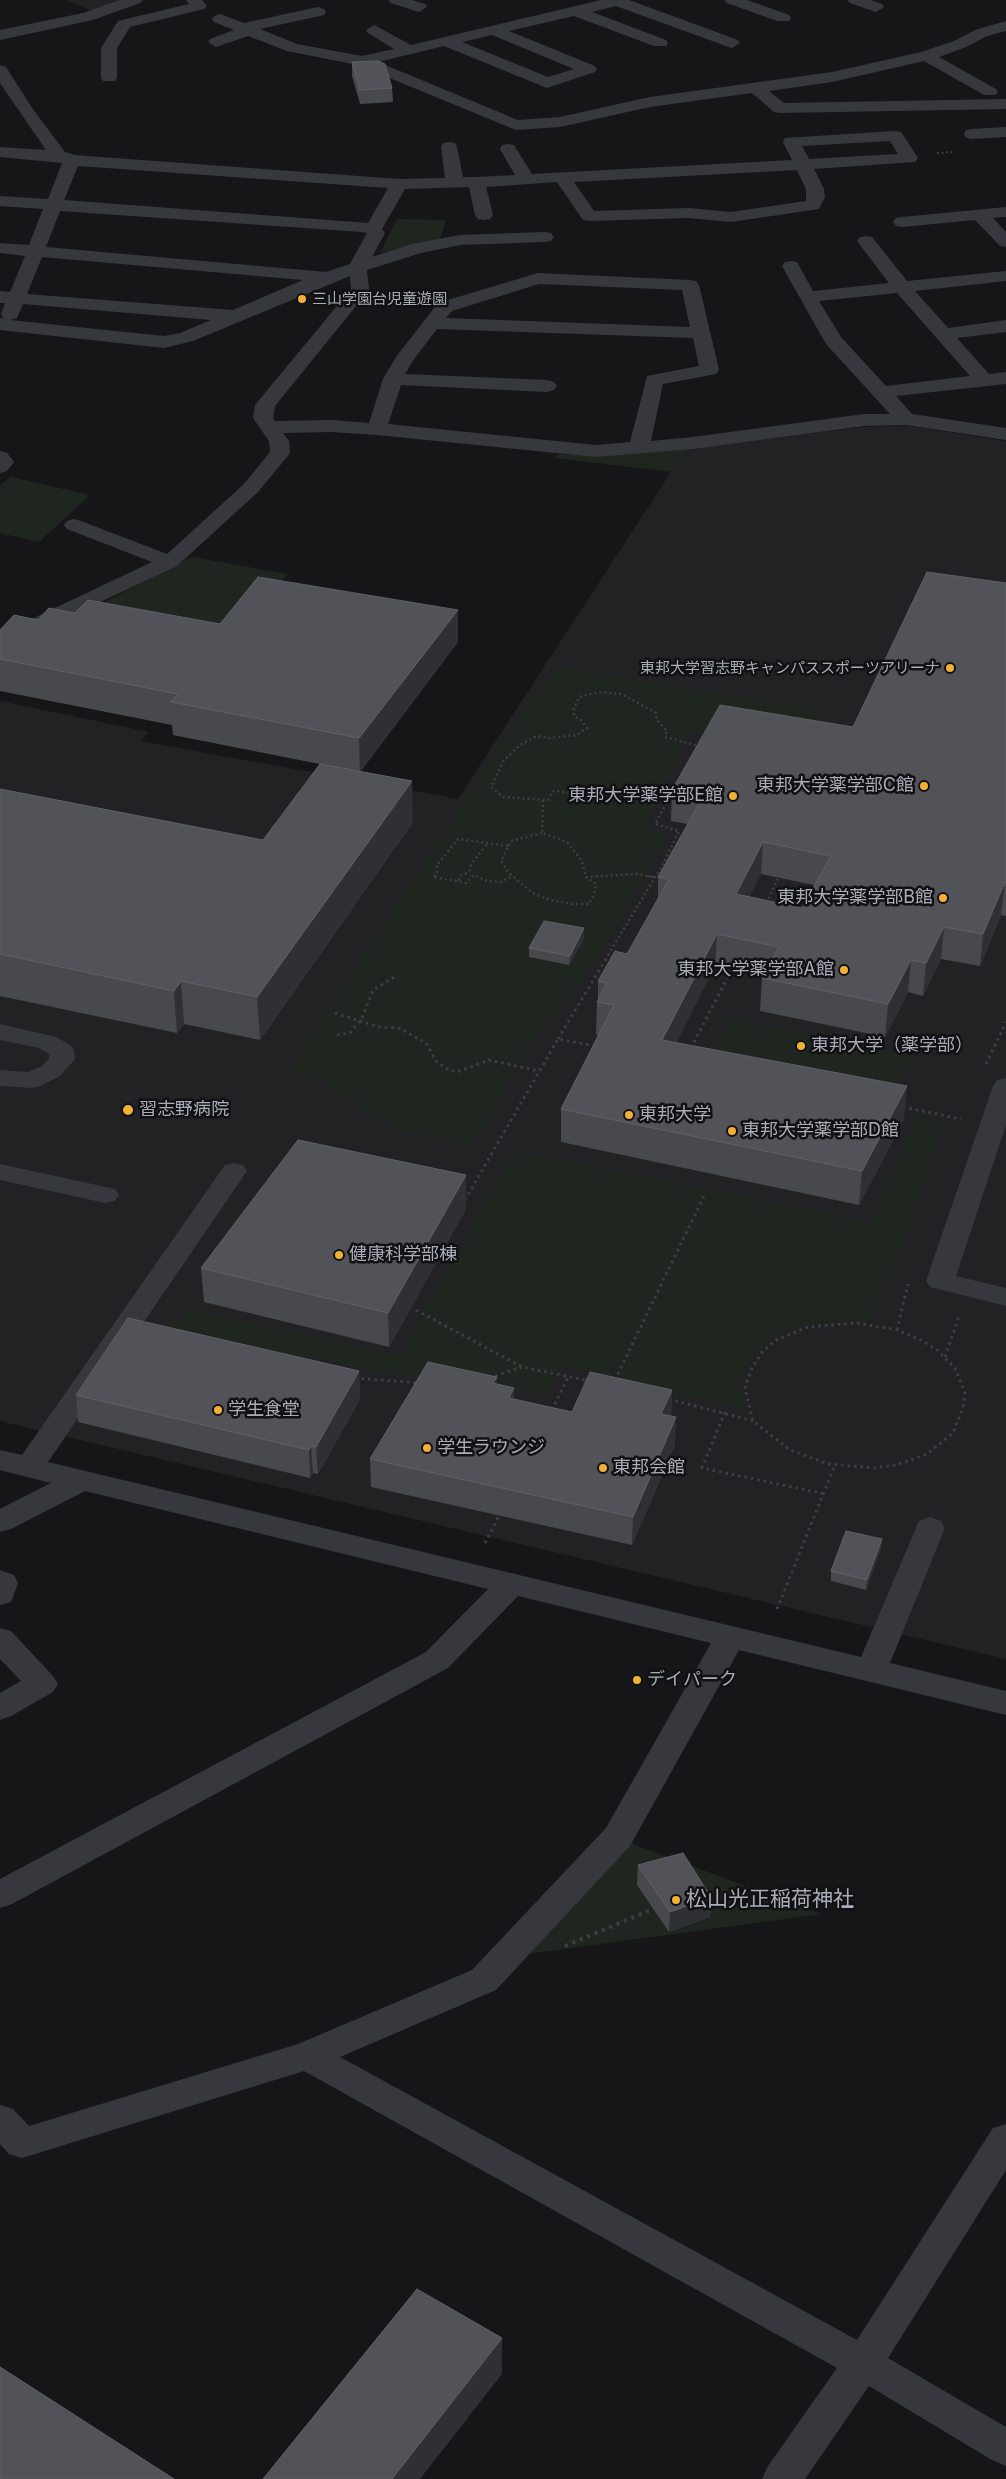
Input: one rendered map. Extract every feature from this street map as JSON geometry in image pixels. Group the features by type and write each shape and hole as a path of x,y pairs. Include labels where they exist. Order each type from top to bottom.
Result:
{"street":[{"path":"4,30 88,17 126,1 135,0"},
{"path":"110,78 109,48 124,24 199,6 194,0"},
{"path":"396,0 419,7"},
{"path":"362,60 495,31 619,0 732,44"},
{"path":"732,0 783,18"},
{"path":"855,0 876,7"},
{"path":"576,11 660,43"},
{"path":"216,42 246,29 318,12"},
{"path":"220,19 293,48 362,60 516,125 560,122 650,102 832,77 926,56 960,44 980,33 1006,26"},
{"path":"374,30 408,50"},
{"path":"447,42 547,83 589,69 495,31"},
{"path":"926,56 990,92"},
{"path":"0,70 17,109 66,158"},
{"path":"756,88 780,108 1006,104"},
{"path":"972,134 1006,132"},
{"path":"0,152 399,184 527,180 803,164 812,164 909,158 895,136 791,142 803,164 815,189 816,198 813,206 731,217 689,213 611,217 589,216 562,178"},
{"path":"449,147 455,183"},
{"path":"508,148 527,180"},
{"path":"66,158 54,205 36,251 9,297 2,328 164,342 186,338 327,277 358,266 445,242 545,237"},
{"path":"476,182 484,215"},
{"path":"373,229 399,184"},
{"path":"0,201 373,229"},
{"path":"902,222 1006,212"},
{"path":"980,215 1006,242"},
{"path":"0,642 170,562 251,488 280,453 279,441 263,418 265,405 360,290 358,266 376,233 373,229"},
{"path":"866,241 902,287 946,334 984,380"},
{"path":"0,248 327,277"},
{"path":"791,266 833,340 906,419"},
{"path":"807,297 1006,276"},
{"path":"377,430 393,379 405,357 445,307 538,278 690,285 709,370 654,380 639,448"},
{"path":"9,297 238,316"},
{"path":"434,323 700,333"},
{"path":"946,334 1006,326"},
{"path":"883,392 1006,378"},
{"path":"393,379 547,386"},
{"path":"269,427 331,426 596,451 693,443 864,420 906,419 1006,434"},
{"path":"0,457 4,462 0,467"},
{"path":"74,525 170,562"},
{"path":"0,1032 47,1042 61,1050 62,1059 51,1071 32,1080 0,1078"},
{"path":"1006,1086 999,1128 940,1281 1006,1296"},
{"path":"29,1467 234,1171"},
{"path":"0,1172 105,1195"},
{"path":"0,1460 510,1585 1006,1703"},
{"path":"0,1522 81,1480"},
{"path":"871,1671 930,1528"},
{"path":"0,1581 3,1584 0,1594"},
{"path":"0,1895 437,1660 510,1585"},
{"path":"0,2120 22,2142 307,2056 484,1980 618,1837 730,1638"},
{"path":"0,1639 42,1684 0,1708"},
{"path":"307,2056 863,2363 1006,2448"},
{"path":"782,2479 863,2363 1006,2139"}],"path":[{"path":"586,798 585,794 553,791 548,800 503,797 491,787 504,760 520,745 538,736 550,738 577,735 587,728 582,720 574,716 574,708 579,698 599,692 622,694 656,712 657,720 667,731 666,736 699,746"},
{"path":"694,755 704,738"},
{"path":"464,1200 655,878 679,831 654,824 679,780"},
{"path":"542,833 543,800"},
{"path":"542,833 566,842 582,861 586,877 596,884 594,895 589,904 573,904 546,899 531,892 512,876 500,861 511,841 542,833"},
{"path":"508,846 458,839 437,865 437,874 433,878 466,883 474,875 487,881 500,882 512,876"},
{"path":"459,881 460,876 469,872 472,863 486,844"},
{"path":"586,877 607,878 627,874 655,878"},
{"path":"763,908 781,874"},
{"path":"687,1055 736,960"},
{"path":"337,1035 350,1033 362,1018 373,990 394,977"},
{"path":"335,1013 379,1028 399,1028 426,1043 436,1061 450,1071 460,1071 489,1060 539,1071"},
{"path":"558,1039 596,1047"},
{"path":"896,1106 964,1119"},
{"path":"613,1386 705,1194"},
{"path":"416,1310 522,1367 595,1382"},
{"path":"660,1396 753,1421 790,1450 828,1464 857,1468 896,1465 927,1454 953,1433 963,1408 965,1393 962,1382 950,1362 929,1344 897,1330 857,1324 808,1327 776,1340 762,1352 752,1368 745,1388 753,1421"},
{"path":"481,1380 522,1367"},
{"path":"348,1377 428,1383"},
{"path":"551,1412 568,1377"},
{"path":"725,1412 702,1468 824,1494"},
{"path":"777,1610 835,1465"},
{"path":"485,1543 502,1508"}],"shaded area":[{"path":"67,0 119,0 92,11"},
{"path":"397,219 446,220 440,239 380,253"},
{"name":"東邦大学","path":"909,426 1006,441 1006,1659 0,1421 0,701 149,732 140,741 458,799 686,449 863,427"},
{"path":"686,449 672,472 554,458 559,454 593,456"},
{"path":"11,477 90,495 39,542 0,533 0,485"},
{"path":"192,557 288,574 237,630 101,604"},
{"path":"557,667 820,710 805,746 691,730 644,827 668,836 595,962 527,1049 472,1144 401,1130 317,1079 290,1070 514,725"},
{"path":"730,1019 911,1056 891,1098 709,1059"},
{"path":"918,1117 947,1120 873,1321 827,1321 781,1330 754,1356 739,1380 747,1410 564,1365 546,1396 384,1373 168,1329 190,1309 401,1357 512,1151 872,1223"},
{"path":"630,1843 821,1914 520,1955"}],"building":[{"path":"378,61 385,64 392,88 360,90 352,62"},
{"path":"927,572 1006,583 1006,883 983,934 944,927 926,963 911,960 888,1004 762,978 779,947 717,934 662,1040 907,1086 862,1171 561,1109 614,1005 597,1002 607,983 598,981 615,951 627,954 669,879 658,877 704,795 672,790 720,705 853,727","holes":["763,842 831,856 802,908 736,894"]},
{"path":"258,577 458,610 359,738 171,702 178,694 0,659 0,630 14,615 38,620 49,608 75,613 88,600 220,624"},
{"path":"320,764 412,781 257,997 181,981 174,991 0,954 0,789 263,840"},
{"path":"544,921 584,928 570,956 529,948"},
{"name":"健康科学部棟","path":"298,1140 466,1175 388,1313 201,1268"},
{"name":"学生食堂","path":"128,1318 359,1371 316,1447 311,1446 309,1450 76,1395"},
{"path":"428,1362 497,1377 493,1383 514,1388 509,1398 572,1412 590,1372 672,1390 661,1414 676,1417 633,1517 370,1459"},
{"path":"846,1531 882,1539 867,1580 831,1571"},
{"path":"683,1853 711,1897 670,1912 638,1865"},
{"path":"417,2289 502,2338 392,2479 263,2479"},
{"path":"0,2367 174,2479 0,2479"}],"place":[{"name":"三山学園台児童遊園","path":"302,299"},
{"name":"東邦大学習志野キャンパススポーツアリーナ","path":"950,668"},
{"name":"東邦大学薬学部C館","path":"924,786"},
{"name":"東邦大学薬学部E館","path":"733,796"},
{"name":"東邦大学薬学部B館","path":"943,898"},
{"name":"東邦大学薬学部A館","path":"844,970"},
{"name":"東邦大学（薬学部）","path":"801,1046"},
{"name":"習志野病院","path":"128,1110"},
{"name":"東邦大学","path":"629,1115"},
{"name":"東邦大学薬学部D館","path":"732,1131"},
{"name":"健康科学部棟","path":"339,1255"},
{"name":"学生食堂","path":"218,1410"},
{"name":"学生ラウンジ","path":"427,1448"},
{"name":"東邦会館","path":"603,1468"},
{"name":"デイパーク","path":"637,1680"},
{"name":"松山光正稲荷神社","path":"676,1900"}]}
